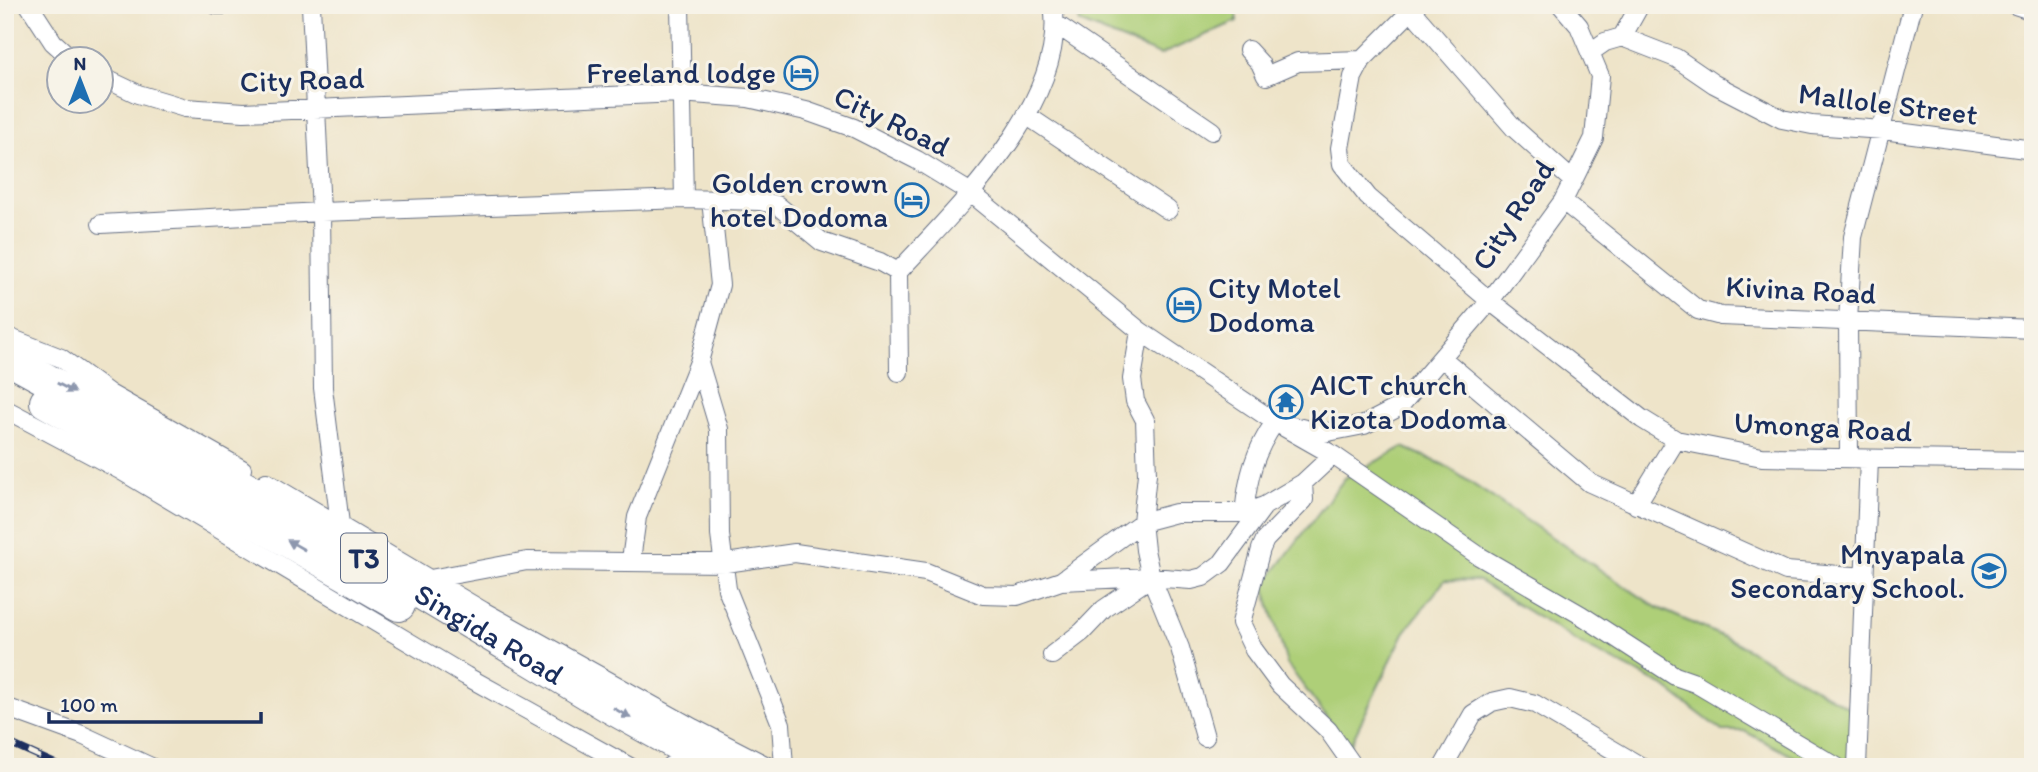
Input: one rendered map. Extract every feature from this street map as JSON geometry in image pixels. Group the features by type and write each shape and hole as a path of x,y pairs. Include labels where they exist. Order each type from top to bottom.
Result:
{"highway":[{"name":"Singida Road","path":"5,357 60,385 336,544 610,707 718,767"},
{"name":"Singida Road","path":"5,381 336,544 670,767"}],"street":[{"path":"29,5 58,46"},
{"path":"216,5 259,5"},
{"path":"311,5 321,212 323,388 336,544"},
{"path":"680,5 684,199"},
{"path":"899,372 898,272 971,193 1026,115 1049,59 1056,24 1053,5"},
{"name":"City Road","path":"116,84 138,94 185,108 244,111 680,93 748,99 806,111 854,128 917,159 971,193 1140,331 1275,422 1324,433 1364,425 1399,407 1490,302 1563,201 1594,138 1600,76 1592,51 1579,26 1561,5"},
{"path":"1592,51 1605,42 1622,37 1640,5"},
{"path":"1849,457 1848,321 1853,237 1883,130 1913,5"},
{"path":"2015,5 2033,11"},
{"path":"1414,8 1514,128 1572,180"},
{"name":"City Road","path":"1414,8 1362,60 1353,77 1340,148 1342,164 1368,197 1490,302"},
{"path":"1056,24 1212,131"},
{"name":"Mallole Street","path":"1622,37 1676,58 1714,84 1782,119 1812,125 1883,130 2033,150"},
{"path":"1248,50 1260,63 1266,76 1298,62 1362,60"},
{"path":"1026,115 1168,210"},
{"path":"101,224 321,212 684,199 760,201 777,205 822,242 880,262 898,272"},
{"path":"631,560 637,517 699,362 720,285 711,200"},
{"name":"Kivina Road","path":"1563,201 1698,310 1721,316 2033,329"},
{"name":"Umonga Road","path":"1490,302 1642,419 1675,440 1762,457 2033,461"},
{"path":"1140,331 1132,379 1135,401 1145,420 1147,474 1142,522 1151,577 1180,648 1205,737"},
{"path":"5,336 61,358 110,394 336,544 430,579 681,722 769,767"},
{"path":"1443,359 1590,483 1786,571 1866,577"},
{"path":"699,362 719,429 719,520 727,589 781,724 784,767"},
{"path":"5,409 120,470 466,676 630,767"},
{"path":"1244,513 1250,469 1261,442 1275,422 1333,455 1479,556 1581,615 1675,676 1695,683 1755,721 1837,767"},
{"path":"1636,505 1675,440"},
{"path":"430,579 527,561 726,563 795,553 926,572 983,596 1017,596 1061,580 1142,522 1176,513 1244,513 1264,506 1303,484 1333,455"},
{"path":"1857,767 1869,459"},
{"path":"1303,484 1304,500 1265,540 1241,623 1254,650 1280,685 1328,730 1354,767"},
{"path":"1061,580 1151,577 1191,580 1210,572 1227,557 1264,506"},
{"path":"1052,655 1082,632 1104,609 1151,577"},
{"path":"1443,767 1473,714 1492,702 1510,698 1535,705 1642,767"},
{"path":"5,707 82,735 151,767"}],"green space":[{"path":"1079,5 1237,5 1237,21 1160,55 1079,22"},
{"path":"1403,447 1444,465 1656,607 1735,642 1853,710 1848,767 1814,767 1744,731 1722,731 1662,685 1586,647 1479,581 1445,580 1404,633 1349,747 1287,664 1264,585 1345,478"}],"railway":[{"path":"5,741 63,767"}],"place":[{"name":"Freeland lodge","path":"801,73"},
{"name":"Golden crown hotel Dodoma","path":"912,200"},
{"name":"City Motel Dodoma","path":"1184,305"},
{"name":"AICT church Kizota Dodoma","path":"1286,402"},
{"name":"Mnyapala Secondary School.","path":"1989,571"}]}
